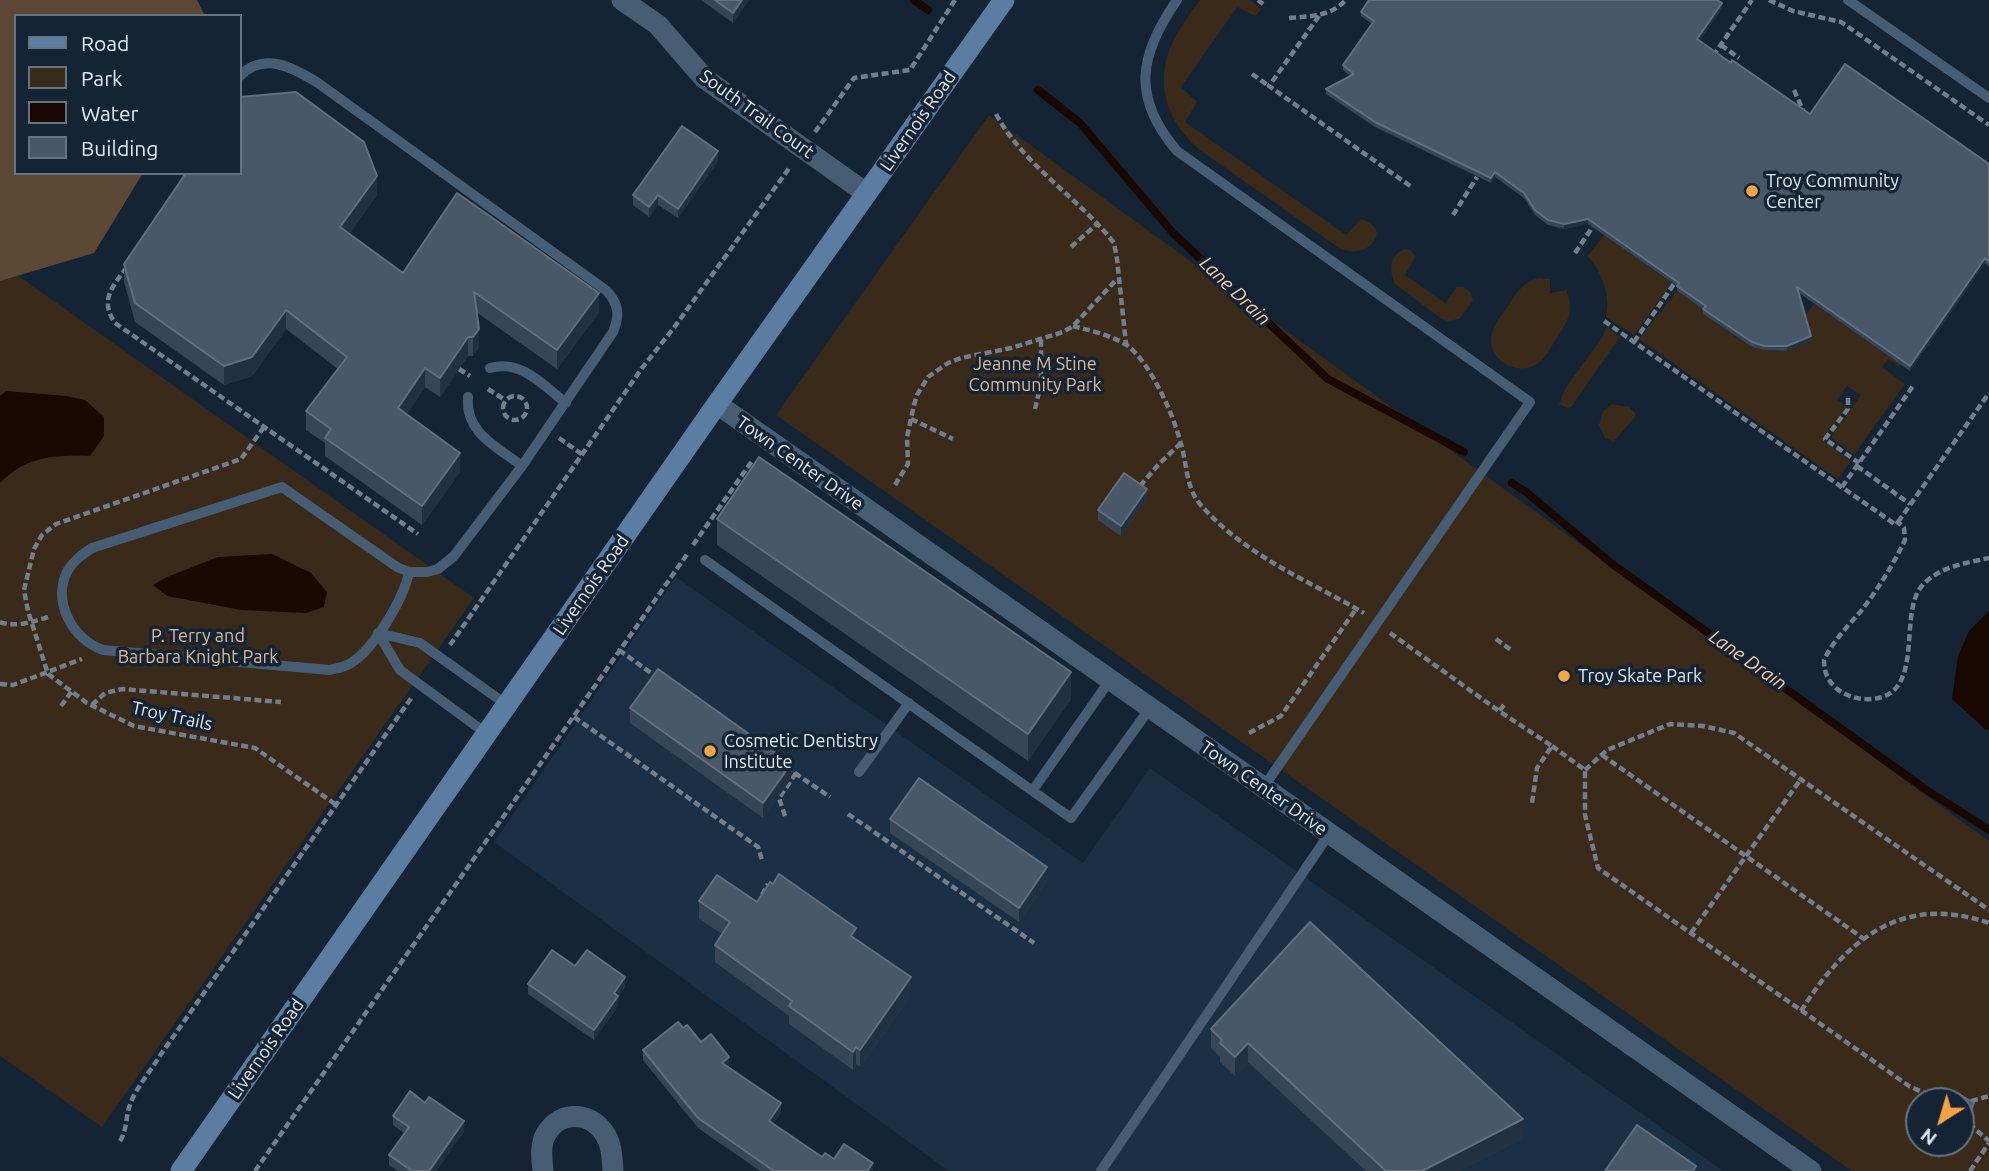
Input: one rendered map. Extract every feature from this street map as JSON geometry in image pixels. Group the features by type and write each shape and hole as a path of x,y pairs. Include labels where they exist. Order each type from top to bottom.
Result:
{"main road":[{"name":"Livernois Road","path":"181,1171 717,404 1004,0"}],"street":[{"name":"South Trail Court","path":"622,0 658,25 704,78 866,192"},
{"name":"Town Center Drive","path":"717,404 1811,1171"},
{"path":"543,1171 543,1141 550,1129 563,1117 578,1116 591,1119 604,1132 611,1147 613,1171"}],"lane":[{"path":"1177,0 1155,34 1145,78 1154,117 1177,151 1530,402 1263,788"},
{"path":"1848,0 1989,98"},
{"path":"242,75 257,64 274,62 294,68 607,291 615,300 619,311 618,322 522,466 446,564 427,572 409,572 388,562 282,487 92,548 77,558 65,576 62,587 66,611 80,638 98,649 330,670 351,663 368,648 403,595 409,572"},
{"path":"490,369 500,365 524,370 566,402"},
{"path":"468,397 468,415 472,425 522,466"},
{"path":"705,560 1071,818 1150,708"},
{"path":"378,633 420,643 508,705"},
{"path":"378,633 400,670 487,734"},
{"path":"1033,790 1110,680"},
{"path":"859,772 909,703"},
{"path":"1101,1171 1329,834"}],"path":[{"path":"815,132 854,78 910,70 955,0"},
{"path":"1289,18 1329,13 1346,0"},
{"path":"1713,56 1752,0"},
{"path":"1769,0 1793,11 1841,22 1989,125"},
{"path":"1269,86 1319,16"},
{"path":"1721,45 1739,58"},
{"path":"1252,74 1413,188"},
{"path":"1794,90 1808,121"},
{"path":"996,114 1033,163 1114,243 1126,345"},
{"path":"449,646 642,368 795,160"},
{"path":"1453,215 1477,177"},
{"path":"1071,247 1097,224"},
{"path":"1575,253 1595,224"},
{"path":"129,263 108,296 108,313 115,323 418,534"},
{"path":"895,485 908,464 907,437 911,419 917,395 929,377 961,358 1041,339 1073,326 1118,279"},
{"path":"1634,342 1674,284"},
{"path":"1604,321 1896,525 1989,393"},
{"path":"1073,326 1126,345 1148,371 1168,407 1181,443 1192,491 1210,515 1277,567 1366,614"},
{"path":"1035,409 1041,384 1041,339"},
{"path":"459,369 470,376"},
{"path":"1842,487 1913,386"},
{"path":"488,388 505,400"},
{"path":"516,395 521,397 526,402 525,415 520,419 507,418 502,407 505,400 516,395"},
{"path":"1848,398 1848,409 1825,439 1910,504"},
{"path":"911,419 953,439"},
{"path":"558,438 583,455"},
{"path":"1140,486 1158,464 1181,443"},
{"path":"255,1171 752,461"},
{"path":"1898,522 1904,528 1905,540 1895,561 1824,660 1829,680 1846,695 1873,699 1892,691 1906,670 1915,601 1922,586 1943,570 1989,558"},
{"path":"1249,733 1281,716 1356,609"},
{"path":"0,622 31,622 66,611"},
{"path":"1388,631 1585,770"},
{"path":"1496,639 1511,650"},
{"path":"0,684 13,685 48,674 87,657 98,649"},
{"path":"619,650 663,681"},
{"name":"Troy Trails","path":"48,674 92,705 134,726 255,748 335,804"},
{"path":"92,705 105,693 122,689 281,702"},
{"path":"61,706 72,691"},
{"path":"120,1141 127,1130 131,1101 152,1068 407,704"},
{"path":"1499,711 1504,705"},
{"path":"574,717 758,847 762,860"},
{"path":"1911,1087 1598,868 1585,815 1585,770 1607,751 1670,724 1703,726 1734,733 1989,910"},
{"path":"1532,803 1537,768 1552,746"},
{"path":"1602,755 1864,939"},
{"path":"785,765 830,797"},
{"path":"785,816 779,799 796,773"},
{"path":"1691,933 1801,779"},
{"path":"848,814 1034,943"},
{"path":"760,904 768,884"},
{"path":"1801,1011 1837,960 1885,924 1924,915 1967,916 1989,923"},
{"path":"1970,1171 1989,1142 1975,1130"}],"shaded area":[{"path":"0,0 197,0 204,14 14,14 14,175 142,175 94,253 0,281"},
{"path":"676,577 1083,863 1150,768 1723,1171 949,1171 494,842"}],"green space":[{"path":"1200,0 1250,0 1262,9 1255,16 1237,7 1181,87 1197,102 1185,122 1346,235 1361,219 1371,223 1376,229 1376,236 1368,247 1360,251 1339,248 1200,150 1179,127 1167,100 1164,72 1176,36"},
{"name":"Jeanne M Stine Community Park","path":"989,115 1989,841 1989,1171 1852,1171 776,415"},
{"path":"1604,235 1672,283 1634,335 1606,317 1604,285 1588,256"},
{"path":"1405,249 1416,256 1405,275 1445,303 1457,287 1464,287 1471,293 1473,301 1459,319 1442,319 1395,284 1392,273 1393,259"},
{"name":"P. Terry and Barbara Knight Park","path":"0,263 474,598 102,1127 0,1056"},
{"path":"1539,278 1550,279 1550,293 1566,290 1570,304 1567,321 1541,361 1525,368 1509,366 1492,348 1493,330 1521,288"},
{"path":"1677,291 1706,311 1704,314 1729,333 1766,350 1780,351 1810,341 1804,317 1814,304 1901,364 1899,367 1888,359 1882,367 1905,384 1854,455 1831,437 1861,395 1847,386 1837,400 1847,407 1823,440 1851,461 1838,479 1639,339"},
{"path":"1606,327 1620,337 1571,407 1559,404 1565,389 1603,336"},
{"path":"1612,404 1629,407 1635,413 1635,417 1614,441 1605,438 1599,425 1603,411"}],"water":[{"path":"6,391 85,400 104,417 104,436 90,456 53,457 30,462 0,483 0,396"},
{"path":"272,554 311,573 327,592 324,607 306,613 241,610 167,596 153,585 218,557"},
{"path":"1989,611 1989,730 1952,699 1958,656 1969,631"}],"building":[{"path":"715,0 742,0 733,13"},
{"name":"Troy Community Center","path":"1369,0 1717,0 1722,3 1697,39 1810,114 1845,64 1989,164 1989,262 1985,258 1910,366 1797,287 1811,336 1787,346 1764,346 1752,342 1703,309 1706,306 1677,286 1679,283 1588,219 1564,224 1548,220 1535,210 1524,193 1495,172 1491,178 1375,122 1326,89 1354,74 1343,65 1374,21 1361,12"},
{"path":"296,92 364,142 377,176 340,227 403,273 457,193 599,293 557,350 474,292 479,329 473,337 468,337 440,378 425,368 398,408 460,453 422,506 325,438 331,429 306,411 347,357 286,310 252,357 224,366 135,303 124,264 185,175 242,175 242,97"},
{"path":"682,126 718,151 678,209 658,195 649,207 633,195"},
{"path":"759,457 1071,672 1028,734 717,519"},
{"path":"1124,473 1147,489 1121,526 1098,510"},
{"name":"Cosmetic Dentistry Institute","path":"658,669 791,764 763,803 630,708"},
{"path":"919,778 1047,867 1019,908 890,819"},
{"path":"779,874 856,928 851,936 911,977 860,1050 856,1047 853,1052 789,1006 792,1001 715,945 730,922 699,901 717,875 757,902 770,882 773,884"},
{"path":"1310,922 1523,1119 1422,1171 1386,1171 1248,1043 1235,1057 1220,1043 1222,1040 1211,1029"},
{"path":"552,950 575,966 587,950 625,977 614,993 618,996 594,1030 528,984"},
{"path":"678,1022 683,1028 687,1025 701,1042 711,1034 729,1057 722,1063 781,1103 769,1121 822,1157 825,1153 834,1159 844,1144 873,1163 867,1171 774,1171 698,1118 643,1050"},
{"path":"410,1091 425,1103 429,1097 464,1121 429,1171 412,1171 389,1155 409,1127 393,1116"},
{"path":"1637,1125 1696,1166 1693,1171 1605,1171"}],"waterway":[{"name":"Lane Drain","path":"914,0 928,10"},
{"name":"Lane Drain","path":"1038,90 1080,123 1173,233 1328,379 1464,452"},
{"name":"Lane Drain","path":"1512,483 1611,563 1925,789 1989,830"}],"place":[{"name":"Troy Community Center","path":"1752,191"},
{"name":"Troy Skate Park","path":"1564,676"},
{"name":"Cosmetic Dentistry Institute","path":"710,751"}]}
